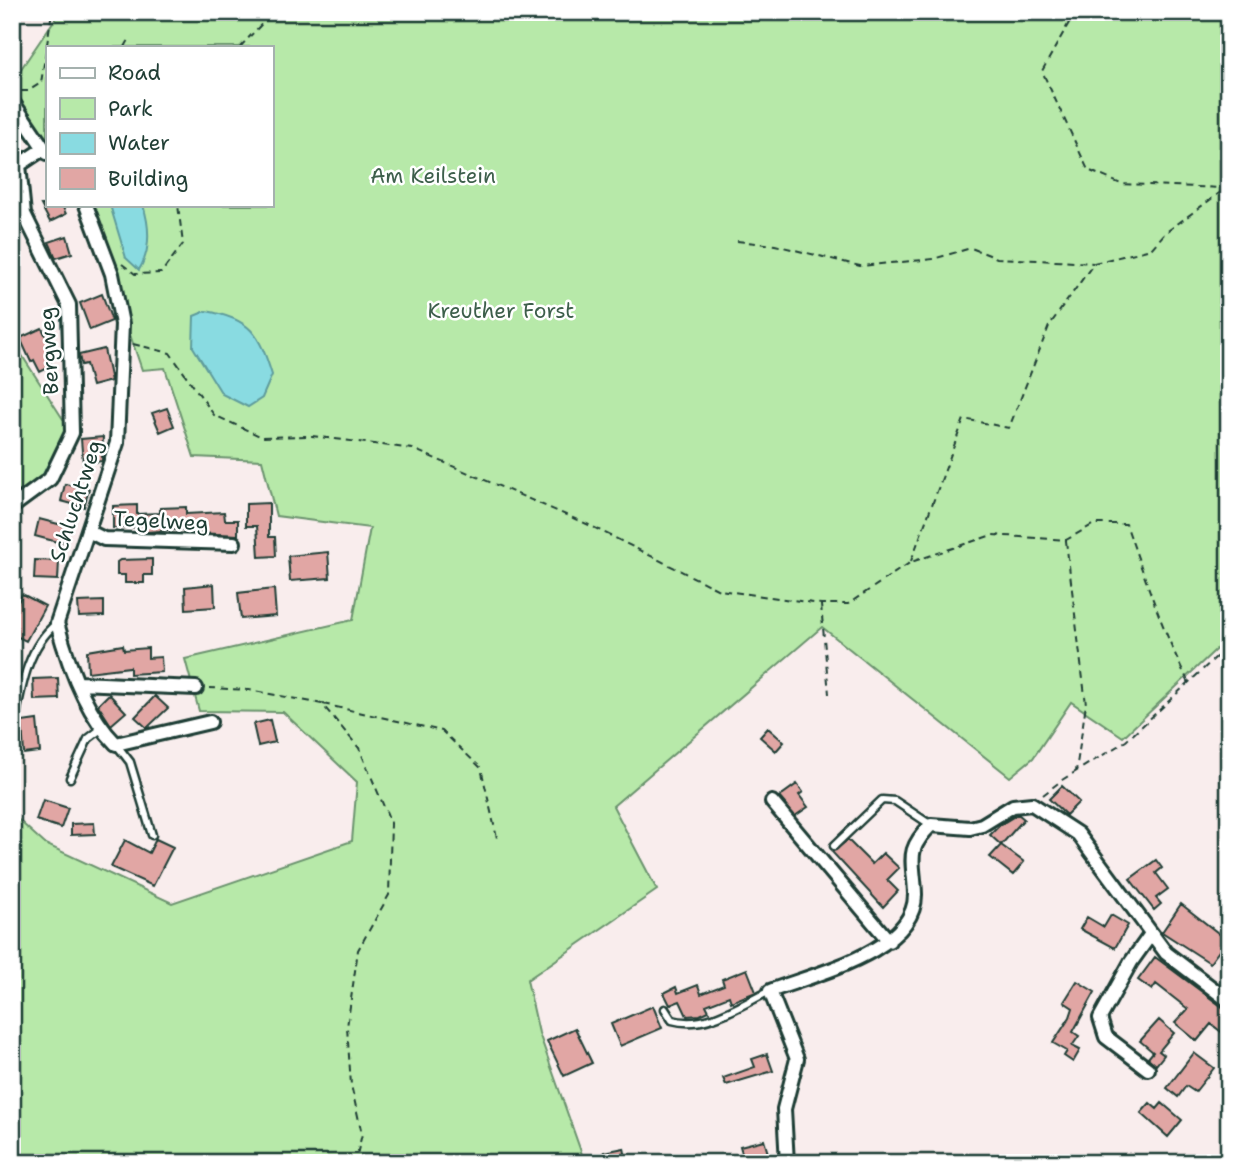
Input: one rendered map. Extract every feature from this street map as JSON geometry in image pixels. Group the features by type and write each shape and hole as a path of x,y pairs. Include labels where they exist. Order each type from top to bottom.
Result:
{"street":[{"path":"12,101 45,151"},
{"name":"Bergweg","path":"12,507 50,479 72,433 69,305 24,214 19,165 45,151"},
{"name":"Schluchtweg","path":"57,623 117,443 122,324 108,264 86,206"},
{"name":"Tegelweg","path":"88,531 104,539 234,543"},
{"path":"57,623 65,652 101,729 116,744 210,722"},
{"path":"79,683 197,688"},
{"path":"772,802 889,941"},
{"path":"787,1163 784,1109 797,1059 770,991 874,951 889,941 910,919 915,894 911,853 916,840 931,825 971,828 982,825 1013,806 1031,804 1078,834 1166,953 1229,1001"},
{"path":"1148,1069 1106,1037 1100,1018 1131,962 1151,934"}],"lane":[{"path":"12,737 23,679 41,635 57,623"},
{"path":"70,778 88,739 101,729"},
{"path":"116,744 130,762 152,835"},
{"path":"834,846 882,800 895,801 931,825"},
{"path":"666,1009 672,1020 683,1023 704,1022 770,991"}],"path":[{"path":"47,46 52,12"},
{"path":"241,46 273,12"},
{"path":"1075,12 1042,71 1088,170 1121,184 1225,188 1229,193"},
{"path":"126,46 130,38"},
{"path":"12,92 28,91 41,83 46,51"},
{"path":"737,241 775,245 860,266 933,259 971,248 997,258 1094,262 1151,249 1165,233 1229,186"},
{"path":"108,264 121,262 135,274 161,273 183,244 178,206"},
{"path":"911,562 964,418 1009,428 1049,326 1094,262"},
{"path":"121,342 170,353 214,415 262,437 312,436 413,449 589,525 719,590 821,604 848,604 911,562 992,535 1066,540 1094,524 1126,524 1156,599 1169,643 1189,683"},
{"path":"1066,540 1086,704 1076,771"},
{"path":"821,604 829,694"},
{"path":"1031,804 1076,771 1126,741 1229,645"},
{"path":"197,688 249,690 442,731 481,768 497,838"},
{"path":"322,704 359,748 391,823 389,895 358,950 346,1027 351,1085 362,1134 355,1163"}],"green space":[{"name":"Kreuther Forst","path":"55,12 1229,12 1229,637 1123,737 1071,702 1033,758 1010,777 822,627 613,806 657,890 527,980 539,1033 585,1163 12,1163 12,814 45,844 172,903 352,841 357,782 283,712 199,711 185,659 353,620 370,528 276,516 262,460 194,457 165,368 142,370 86,206 273,206 273,46 46,46 46,152 12,101 12,82 55,19"},
{"path":"12,340 72,433 50,479 12,507"}],"water":[{"path":"110,206 143,206 148,238 146,255 139,270 126,258"},
{"path":"206,311 233,318 243,324 251,330 263,348 272,375 262,398 248,407 222,394 193,347 194,316"}],"building":[{"path":"41,205 62,206 66,214 50,222"},
{"path":"67,236 72,253 56,258 49,242"},
{"path":"102,294 112,321 90,330 80,303"},
{"path":"42,328 53,351 46,354 52,366 40,372 34,360 31,362 20,338"},
{"path":"104,349 111,381 92,386 86,364 81,365 79,355"},
{"path":"167,408 174,426 160,432 152,413"},
{"path":"103,437 102,461 83,463 81,439"},
{"path":"65,484 89,489 84,507 61,501"},
{"path":"269,503 269,537 275,537 276,556 259,557 257,526 246,526 246,504"},
{"path":"137,505 137,514 160,513 160,508 186,507 186,514 224,512 225,520 238,520 238,535 197,533 197,528 147,532 140,531 140,527 113,528 113,506"},
{"path":"39,519 66,526 61,543 35,536"},
{"path":"328,552 330,578 290,581 288,556"},
{"path":"152,559 152,575 144,575 144,583 125,583 125,575 117,575 117,562 120,560"},
{"path":"35,560 59,561 58,580 34,579"},
{"path":"214,584 215,607 186,609 185,587"},
{"path":"274,589 276,616 241,619 238,593"},
{"path":"22,594 45,606 26,641 12,634 12,614"},
{"path":"104,601 104,616 79,617 78,602"},
{"path":"123,645 124,650 148,648 148,658 161,657 162,672 130,674 130,667 88,672 87,651"},
{"path":"58,678 59,699 34,700 33,679"},
{"path":"109,694 126,712 111,725 98,705"},
{"path":"155,696 168,708 147,728 135,717"},
{"path":"37,720 40,752 24,754 22,722"},
{"path":"270,720 275,742 258,746 253,724"},
{"path":"768,728 784,742 776,751 760,737"},
{"path":"797,784 803,792 799,795 808,807 795,816 779,797"},
{"path":"1062,786 1079,802 1066,815 1049,799"},
{"path":"43,800 68,808 61,828 36,820"},
{"path":"1018,814 1024,819 1001,845 990,835"},
{"path":"94,823 95,834 71,835 71,824"},
{"path":"156,839 173,847 153,886 111,867 125,840 149,853"},
{"path":"848,840 872,864 883,853 899,868 887,880 898,891 883,907 832,852"},
{"path":"1001,845 1024,862 1013,875 990,857"},
{"path":"1156,860 1162,868 1156,873 1168,889 1156,898 1161,904 1154,910 1130,879"},
{"path":"1181,904 1227,940 1210,963 1162,932"},
{"path":"1111,915 1128,925 1115,948 1080,929 1087,917 1104,927"},
{"path":"1155,957 1229,1012 1229,1038 1211,1024 1197,1041 1175,1023 1188,1009 1156,984 1152,990 1138,980"},
{"path":"747,969 756,992 731,1002 729,996 706,1005 709,1011 700,1015 687,1016 680,1001 670,1005 664,993 676,987 678,993 698,985 701,994 724,985 722,979"},
{"path":"1077,981 1095,992 1073,1032 1079,1036 1072,1046 1080,1050 1073,1062 1064,1056 1067,1051 1053,1043 1070,1017 1073,1008 1064,1002"},
{"path":"653,1006 662,1028 620,1046 611,1024"},
{"path":"1159,1020 1174,1033 1159,1051 1164,1055 1156,1065 1148,1058 1153,1052 1140,1041"},
{"path":"575,1028 592,1063 564,1076 547,1041"},
{"path":"1194,1053 1214,1068 1195,1092 1186,1086 1178,1097 1167,1088"},
{"path":"767,1054 773,1071 726,1085 723,1078 755,1067 752,1059"},
{"path":"1150,1103 1157,1109 1162,1103 1182,1120 1168,1137 1141,1113"},
{"path":"764,1140 770,1160 745,1163 740,1146"},
{"path":"624,1148 627,1163 605,1163 604,1152"}],"waterway":[{"path":"24,129 34,145"},
{"path":"61,307 65,375"},
{"path":"42,478 66,431 65,415"}],"park label":[{"name":"Am Keilstein","path":"433,176"}]}
